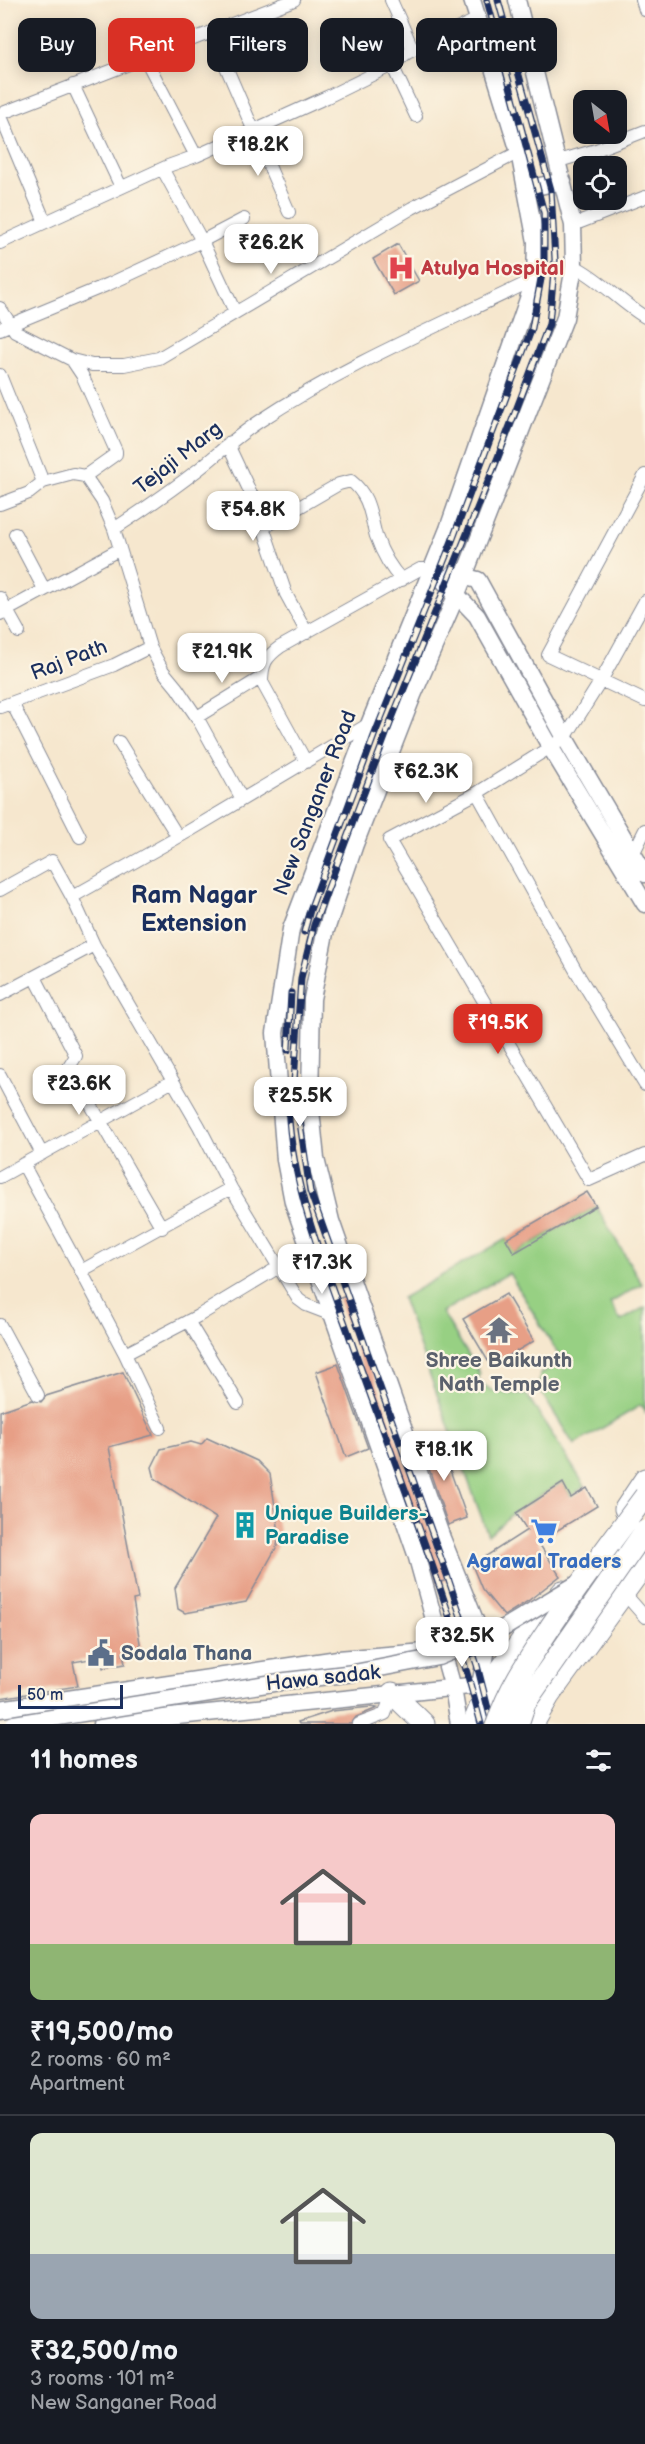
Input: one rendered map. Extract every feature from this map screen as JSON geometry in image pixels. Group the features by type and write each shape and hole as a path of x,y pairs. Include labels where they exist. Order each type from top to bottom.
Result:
{"highway":[{"path":"473,1724 485,1685 571,1581 645,1479"},
{"path":"497,1724 506,1698 521,1672 581,1581 645,1496"},
{"path":"518,1724 525,1703 645,1531"},
{"path":"533,1724 549,1696 645,1564"},
{"path":"392,1693 424,1724"}],"main road":[{"name":"New Sanganer Road","path":"472,0 478,18"},
{"path":"485,1685 486,1654 442,1538 331,1221 316,1159 310,1100 312,999 325,933 355,844 405,716 457,594 565,318 574,266 573,225 559,160 517,0"},
{"name":"New Sanganer Road","path":"459,1724 453,1688 416,1554 293,1202 285,1160 275,1033 291,929 369,724 456,508 535,279 536,242 519,152 494,72"},
{"path":"526,189 563,181"},
{"path":"432,569 478,580 565,738 645,874"},
{"path":"432,569 477,616 551,748 645,904"},
{"path":"14,1724 286,1681 381,1669 438,1657 492,1635 581,1581"},
{"path":"441,1649 486,1654 565,1676"},
{"name":"Hawa sadak","path":"0,1709 338,1659 441,1649"},
{"name":"Hawa sadak","path":"106,1724 485,1685 549,1696"}],"street":[{"path":"247,18 294,0"},
{"path":"390,0 413,50"},
{"path":"642,0 645,10"},
{"path":"404,56 416,49"},
{"path":"45,222 0,114 108,72"},
{"path":"152,72 196,156"},
{"path":"229,72 289,213"},
{"path":"0,243 121,187 255,130 377,72"},
{"path":"395,72 416,116"},
{"path":"74,85 121,187"},
{"path":"559,160 596,150 645,131"},
{"path":"5,327 72,360 92,365 124,365 159,358 412,208 519,152"},
{"path":"163,170 202,241 235,312"},
{"path":"573,225 645,197"},
{"path":"5,327 109,284 244,219"},
{"path":"574,266 593,275 629,308 645,317"},
{"name":"Tejaji Marg","path":"114,529 150,506 261,420 339,375 535,279"},
{"path":"0,308 5,327"},
{"path":"0,504 29,493 43,482 73,474 85,476 116,454 82,375 72,360"},
{"path":"0,375 43,482"},
{"path":"230,442 231,451 254,500 286,594 307,633"},
{"path":"645,475 548,655 645,701"},
{"path":"85,476 102,501 114,529 150,647 163,671 197,717 242,799"},
{"path":"263,528 339,484 351,481 360,488 369,505 382,552 392,570 402,580"},
{"path":"15,534 44,590"},
{"path":"3,612 120,549"},
{"path":"306,762 262,682 261,668 268,656 420,569 432,569"},
{"path":"0,598 3,612 19,632"},
{"path":"645,601 602,680 565,738 477,793 389,840 589,1180 645,1156"},
{"name":"Raj Path","path":"6,705 114,665 150,647"},
{"path":"197,717 262,676"},
{"path":"6,705 80,837"},
{"path":"72,897 369,724"},
{"path":"119,742 178,837"},
{"path":"477,793 576,971 645,1086"},
{"path":"633,854 645,830"},
{"path":"0,890 52,861 72,897 93,945 173,1082 231,1188 301,1303 332,1315"},
{"path":"0,995 93,945"},
{"path":"35,977 76,1056 69,1067 162,1228"},
{"path":"0,1075 42,1154"},
{"path":"0,1177 173,1082"},
{"path":"23,1164 125,1354 160,1428"},
{"path":"81,1271 231,1188"},
{"path":"125,1354 188,1321 279,1267"},
{"path":"188,1321 238,1403"},
{"path":"0,1325 38,1395"},
{"path":"624,1593 645,1617"},
{"path":"359,1724 386,1714 392,1693"}],"green space":[{"path":"596,1206 642,1284 610,1303 621,1321 645,1307 645,1412 641,1405 574,1445 539,1389 540,1374 562,1360 509,1273 442,1312 480,1374 477,1378 495,1392 527,1395 585,1486 571,1496 562,1482 513,1513 488,1535 402,1298 506,1239 515,1253"}],"building":[{"path":"398,244 419,281 394,295 373,259"},
{"path":"587,1192 596,1206 514,1253 506,1239"},
{"name":"Shree Baikunth Nath Temple","path":"506,1294 534,1341 491,1366 463,1319"},
{"path":"346,1296 447,1580 435,1584 426,1551 338,1299"},
{"path":"338,1364 368,1448 346,1457 316,1372"},
{"path":"123,1372 153,1435 109,1447 138,1599 133,1600 141,1649 123,1653 125,1664 103,1668 101,1657 73,1662 78,1686 0,1698 0,1411 32,1400 41,1402 46,1396"},
{"name":"Unique Builders- Paradise","path":"207,1438 257,1461 270,1474 279,1532 277,1546 246,1602 185,1613 178,1609 175,1588 216,1518 155,1479 152,1467 161,1449 191,1442 201,1445"},
{"path":"439,1439 467,1518 448,1525 421,1445"},
{"path":"563,1483 571,1498 587,1488 597,1506 538,1542 560,1576 504,1616 482,1589 472,1565 527,1530 516,1513"},
{"path":"377,1708 356,1717 351,1724 299,1724 298,1722 332,1711"}],"railway":[{"path":"304,932 374,736 452,541 532,328 544,262 544,213 487,0"},
{"path":"492,1724 477,1665 447,1575 310,1191 294,1082 301,978 314,925 393,716 549,324 555,260 551,190 498,0"},
{"path":"288,1050 291,993"},
{"path":"288,1095 289,1125 294,1156 308,1216 327,1275 436,1576 481,1724"}],"place":[{"name":"Atulya Hospital","path":"401,268"},
{"name":"Shree Baikunth Nath Temple","path":"499,1330"},
{"name":"Unique Builders- Paradise","path":"245,1525"},
{"name":"Agrawal Traders","path":"544,1531"},
{"name":"Sodala Thana","path":"101,1653"}],"district":[{"name":"Ram Nagar Extension","path":"194,909"}]}
